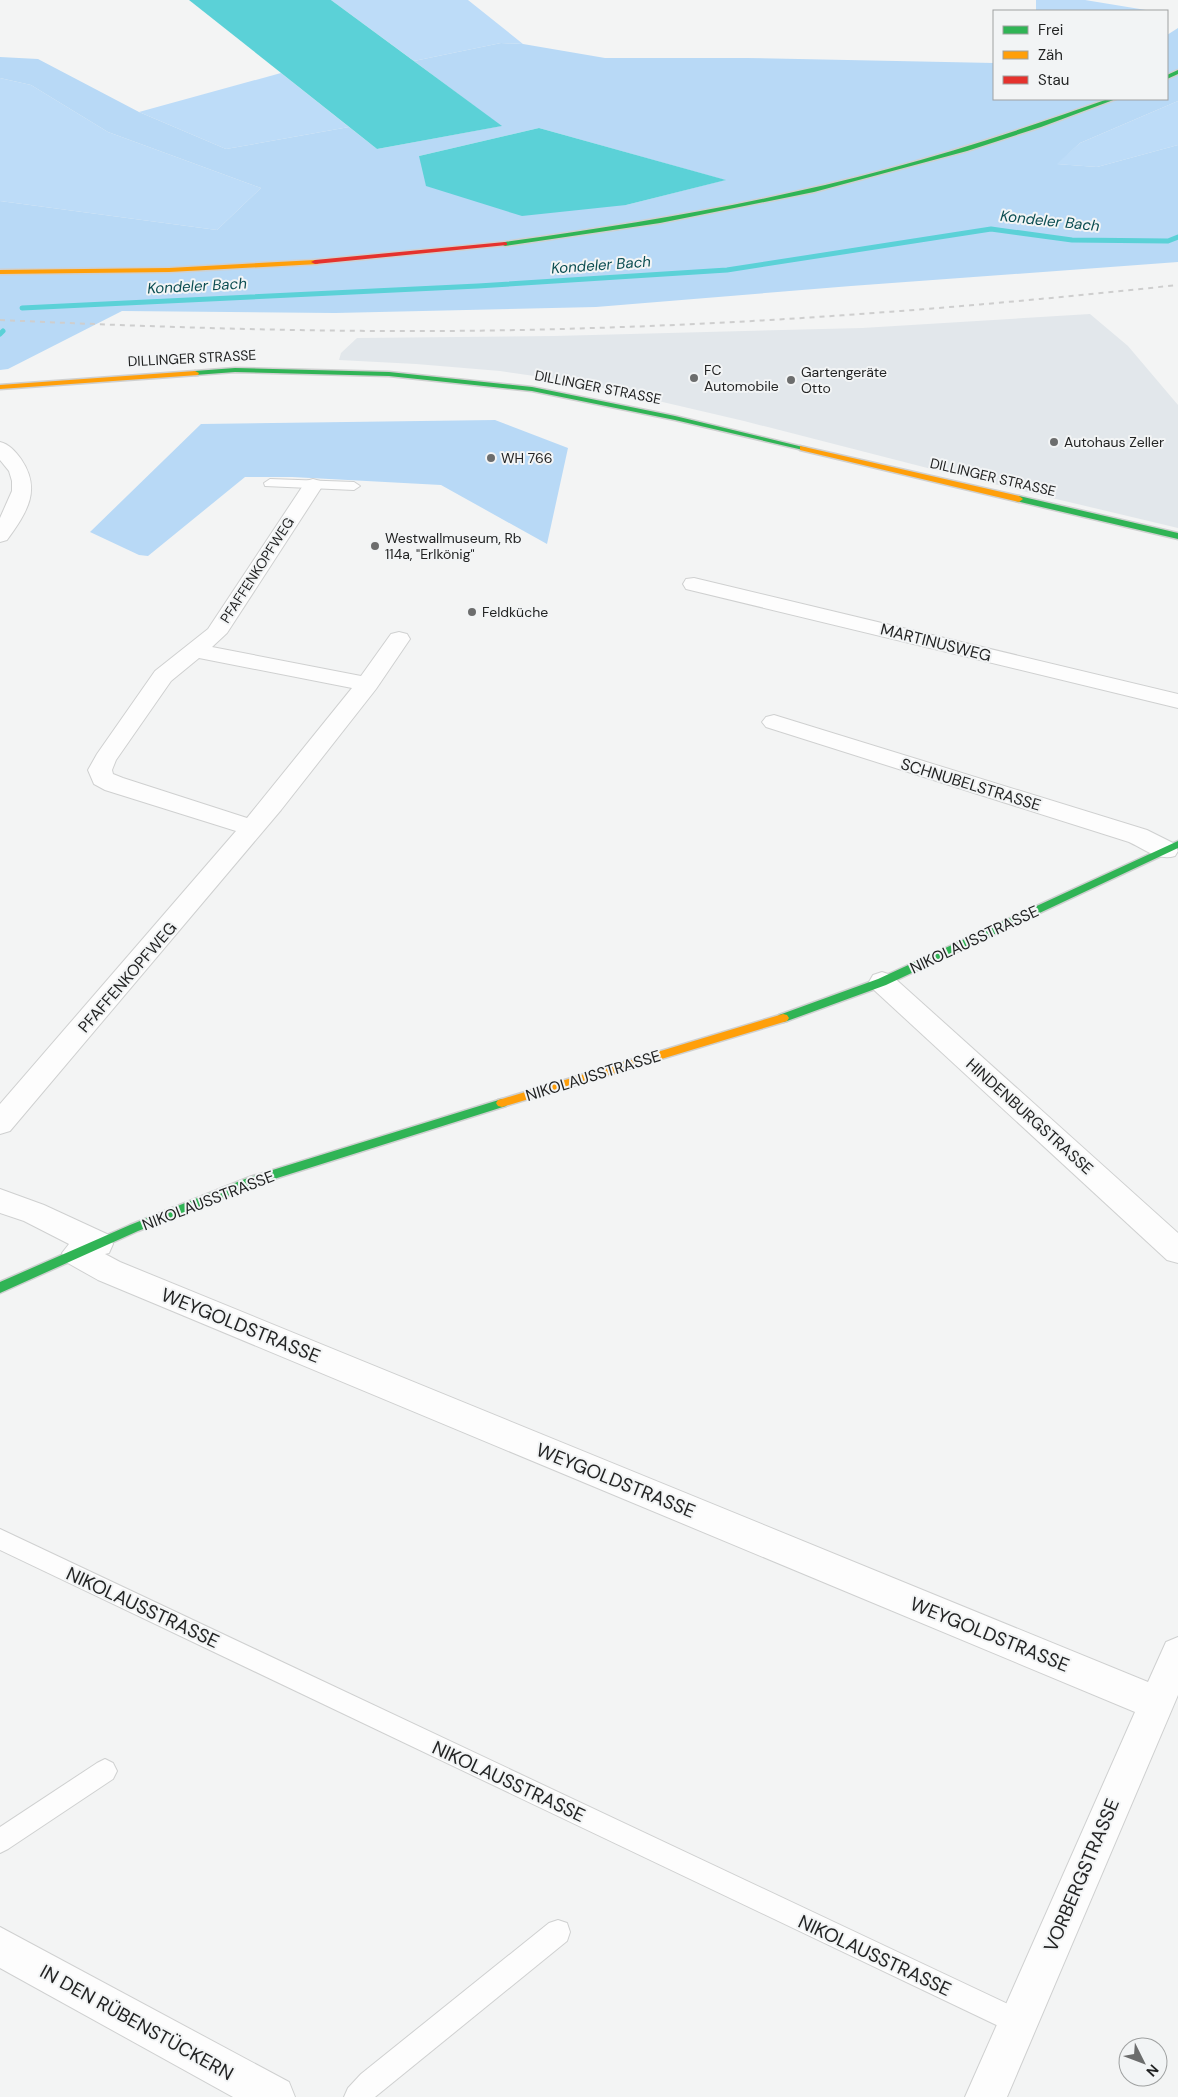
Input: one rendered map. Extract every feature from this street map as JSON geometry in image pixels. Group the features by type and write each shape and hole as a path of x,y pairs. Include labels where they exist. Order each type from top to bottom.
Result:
{"street":[{"path":"0,272 151,271 311,263 502,244 607,230 735,207 874,176 952,155 1029,130 1110,100"},
{"name":"DILLINGER STRASSE","path":"0,387 178,373 245,370 389,374 532,389 675,418 1178,536"},
{"path":"0,448 20,471 23,485 19,502 0,536"},
{"name":"PFAFFENKOPFWEG","path":"252,828 114,784 102,778 100,770 105,759 163,676 216,633 313,485"},
{"name":"MARTINUSWEG","path":"694,584 1178,701"},
{"name":"PFAFFENKOPFWEG","path":"0,1123 182,914 368,684 399,639"},
{"path":"197,650 368,684"},
{"name":"SCHNUBELSTRASSE","path":"774,722 1172,847"},
{"name":"NIKOLAUSSTRASSE","path":"0,1288 88,1248 254,1180 806,1011 882,982 1172,847"},
{"name":"HINDENBURGSTRASSE","path":"882,982 1178,1251"},
{"name":"WEYGOLDSTRASSE","path":"0,1201 34,1214 88,1248 109,1271 1156,1703"},
{"name":"VORBERGSTRASSE","path":"986,2097 1178,1654"},
{"name":"IN DEN RÜBENSTÜCKERN","path":"0,1947 274,2097"}],"lane":[{"path":"270,483 354,486"},
{"name":"NIKOLAUSSTRASSE","path":"0,1540 1018,2022"},
{"path":"0,1841 104,1771"},
{"path":"357,2097 370,2083 558,1932"}],"shaded area":[{"path":"331,0 468,0 523,44 501,43 414,61"},
{"path":"1036,0 1085,0 1146,10 1036,10"},
{"path":"1178,28 1178,101 1080,143 1057,164 1097,167 1178,145 1178,262 596,307 335,313 122,311 8,369 0,370 0,201 217,230 261,188 108,132 31,85 0,78 0,57 38,59 139,112 226,149 349,127 377,149 501,126 414,61 501,43 523,44 605,58 747,58 993,63 993,100 1168,100 1168,34","holes":["539,128 725,180 626,205 419,156"]},
{"path":"281,73 349,127 226,149 139,112"},
{"path":"0,78 31,85 108,132 261,188 217,230 0,201"},
{"path":"1178,101 1178,145 1097,167 1056,164 1080,143"},
{"path":"1090,314 1128,346 1178,405 1178,528 943,472 744,421 577,382 500,371 339,360 341,353 357,338 554,336 862,328"},
{"path":"495,420 568,448 547,544 441,485 292,477 245,477 148,556 139,555 90,532 201,424"}],"water":[{"path":"189,0 331,0 502,126 377,149"},
{"path":"539,128 726,180 626,205 522,216 426,186 419,156"}],"waterway":[{"name":"Kondeler Bach","path":"22,308 478,286 727,270 991,229 1072,240 1168,241 1178,237"},
{"name":"Kondeler Bach","path":"0,334 3,331"}],"railway":[{"path":"0,320 148,326 370,331 593,328 740,322 886,312 1178,285"}],"traffic: fast":[{"path":"1168,77 1178,72"},
{"path":"505,244 660,220 814,190 965,150 1110,100"},
{"path":"195,373 235,370 389,374 532,389 675,418 803,448"},
{"path":"1019,499 1178,536"},
{"path":"783,1018 882,982 1178,844"},
{"path":"0,1288 134,1228 254,1180 502,1103"}],"traffic: slow":[{"path":"0,272 169,270 315,262"},
{"path":"0,387 195,373"},
{"path":"803,448 1019,499"},
{"path":"502,1103 783,1018"}],"traffic: jam":[{"path":"315,262 505,244"}],"place":[{"name":"FC Automobile","path":"694,378"},
{"name":"Gartengeräte Otto","path":"791,380"},
{"name":"Autohaus Zeller","path":"1054,442"},
{"name":"WH 766","path":"491,458"},
{"name":"Westwallmuseum, Rb 114a, \"Erlkönig\"","path":"375,546"},
{"name":"Feldküche","path":"472,612"}]}
